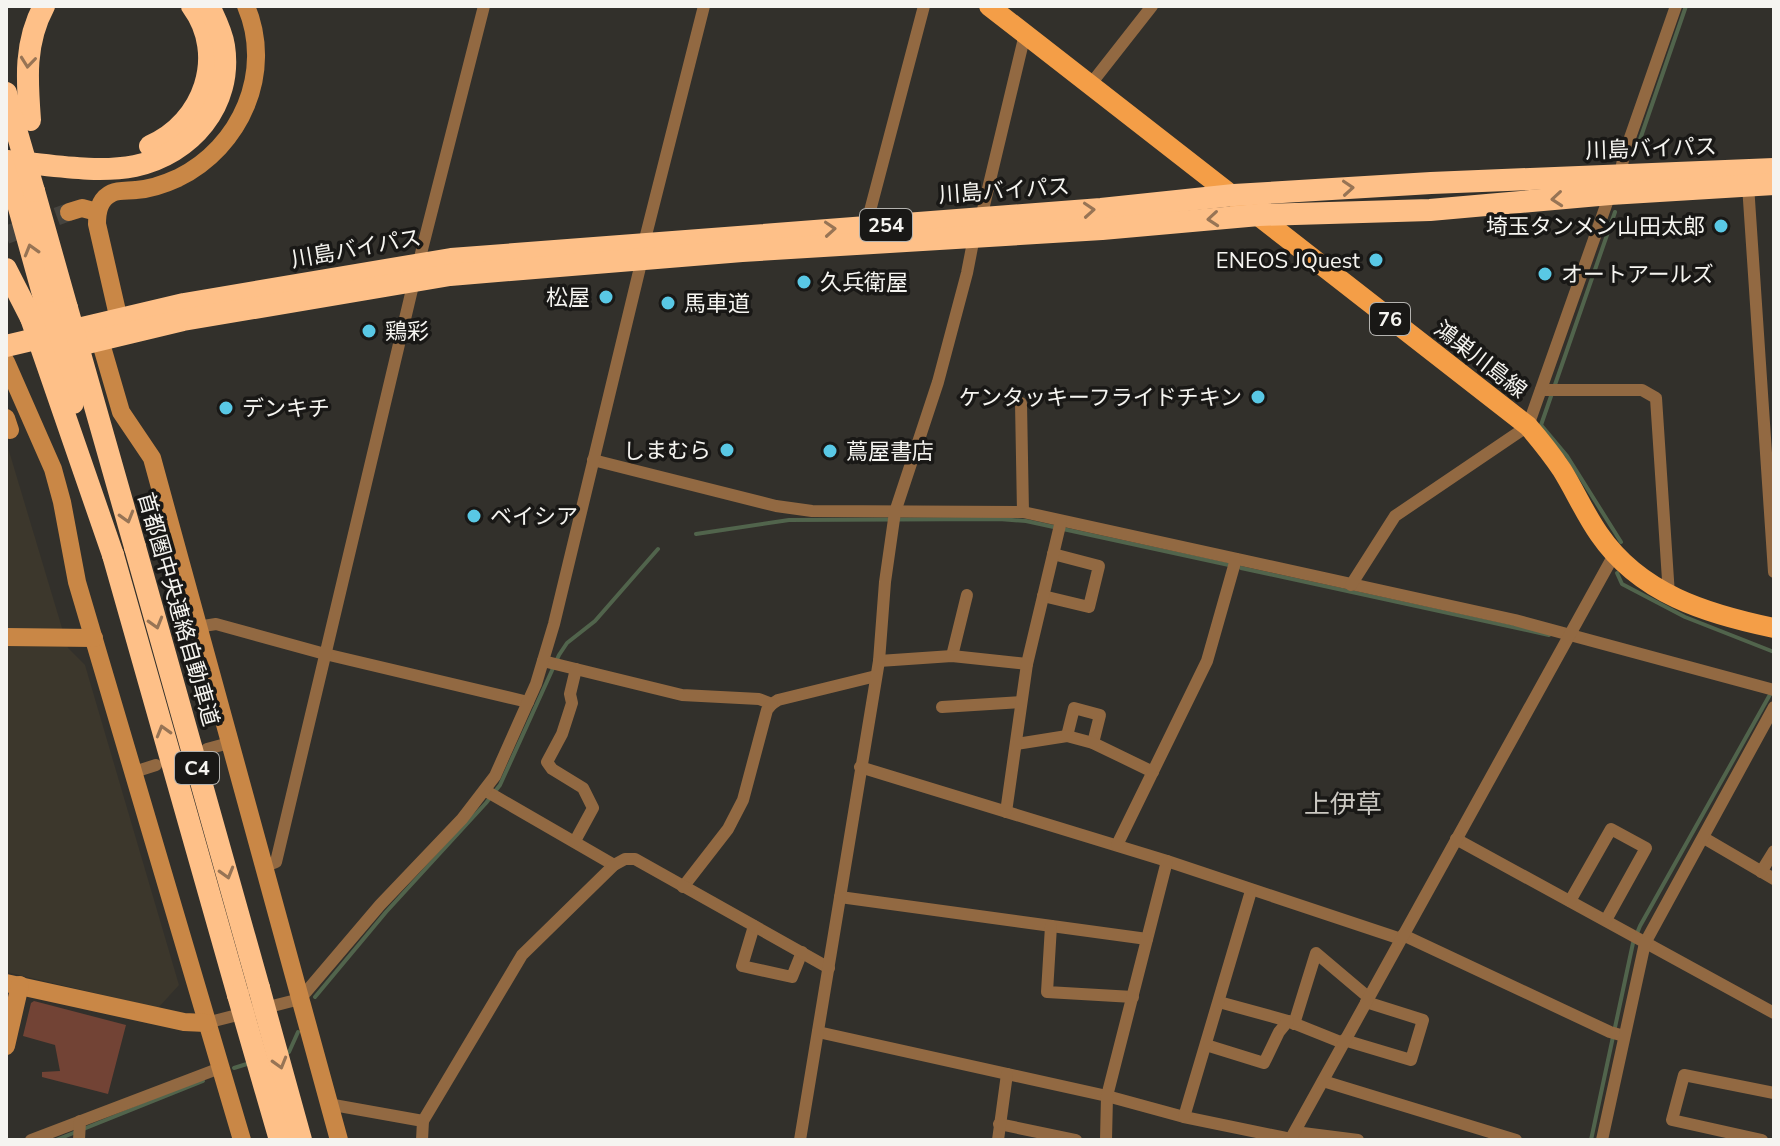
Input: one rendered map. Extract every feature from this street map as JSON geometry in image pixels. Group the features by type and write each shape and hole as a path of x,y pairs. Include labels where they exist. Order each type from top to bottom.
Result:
{"highway":[{"path":"31,190 22,120 29,50 34,26 44,6"},
{"path":"6,148 100,154 140,150 162,141 196,109 207,77 208,43 192,6"},
{"path":"6,161 96,168 134,166 159,158 192,139 216,106 226,67 220,30 209,6"},
{"path":"6,93 22,120"},
{"name":"首都圏中央連絡自動車道","path":"6,161 31,190 113,555 248,991 301,1140"},
{"name":"川島バイパス","path":"6,362 183,320 417,273 451,259 643,251 977,227 1430,210 1615,185 1774,169"},
{"name":"川島バイパス","path":"643,251 866,226 977,227 1234,195 1774,184"},
{"name":"C4","path":"31,190 56,311"},
{"path":"6,269 56,311"},
{"name":"川島バイパス","path":"6,346 184,304 417,273"},
{"name":"首都圏中央連絡自動車道","path":"56,311 115,478 135,547 248,991 280,1140"}],"main road":[{"name":"鴻巣川島線","path":"989,6 1528,426 1562,469 1600,535 1635,573 1669,595 1721,617 1774,628"}],"street":[{"path":"119,320 97,212 102,201 112,193 150,188 177,179 220,148 239,122 252,93 257,56 246,6"},
{"path":"264,867 276,862 484,6"},
{"path":"6,1046 13,984 184,1022 206,1023 300,999 380,905 486,791 501,764 543,661 704,6"},
{"path":"866,226 924,6"},
{"path":"1090,85 1152,6"},
{"path":"1351,585 1395,516 1528,426 1676,6"},
{"path":"800,1140 879,661 885,582 895,512 938,382 1025,34"},
{"path":"1748,185 1774,572"},
{"path":"69,212 82,208 97,212"},
{"path":"100,340 121,412 152,458 339,1140"},
{"path":"6,362 53,469 77,582 242,1140"},
{"path":"1541,390 1642,390 1656,398 1669,595"},
{"path":"1021,403 1023,512"},
{"path":"593,460 776,506 812,511 1023,512 1570,635 1774,690"},
{"path":"1006,812 1027,664 1061,521"},
{"path":"1292,1137 1615,553"},
{"path":"1043,596 1089,607 1099,566 1053,554"},
{"path":"1117,845 1207,661 1236,559"},
{"path":"952,656 967,595"},
{"path":"197,627 216,624 325,654 528,702"},
{"path":"6,637 94,638"},
{"path":"879,661 952,656 1027,664"},
{"path":"543,661 682,695 759,699 772,704"},
{"path":"575,841 593,808 583,788 552,769 547,762 572,703 570,694 576,669"},
{"path":"683,887 728,829 743,800 767,710 772,704 876,676"},
{"path":"942,707 1021,702"},
{"path":"1602,1140 1617,1034 1640,940 1704,838 1774,707"},
{"path":"1067,736 1074,708 1100,715 1093,743"},
{"path":"1016,744 1067,736 1093,743 1153,772"},
{"path":"207,749 229,743"},
{"path":"134,772 156,765"},
{"path":"860,767 1117,845 1251,891 1402,937 1617,1034"},
{"path":"486,791 614,865"},
{"path":"1570,901 1611,829 1646,848 1606,920"},
{"path":"1704,838 1774,879"},
{"path":"1456,839 1774,1013"},
{"path":"1761,872 1774,851"},
{"path":"422,1140 423,1121 522,955 614,865 625,859 635,859 829,968"},
{"path":"1106,1140 1107,1096 1167,861"},
{"path":"1184,1117 1251,891"},
{"path":"840,897 1147,939"},
{"path":"754,926 742,966 792,977 802,952"},
{"path":"1051,926 1047,992 1133,997"},
{"path":"1206,1045 1264,1063 1279,1032 1291,1022 1316,953 1367,1000 1423,1020 1411,1060 1344,1042 1291,1022 1219,1002"},
{"path":"818,1032 1107,1096 1184,1117 1292,1137 1358,1140"},
{"path":"31,1140 80,1131 220,1068"},
{"path":"998,1140 1007,1074"},
{"path":"1762,1140 1672,1120 1684,1075 1774,1093"},
{"path":"1323,1081 1516,1140"},
{"path":"328,1104 423,1121"},
{"path":"999,1124 1076,1140"}],"shaded area":[{"path":"6,441 68,648 85,665 179,985 158,1008 6,972"},
{"path":"34,1001 126,1025 108,1094 42,1077 42,1072 60,1071 55,1045 23,1036"}],"waterway":[{"path":"1636,151 1686,6"},
{"path":"1615,212 1541,425 1567,456 1621,542"},
{"path":"696,534 789,520 999,519 1026,521 1229,565"},
{"path":"315,997 500,785 567,643 595,621 658,549"},
{"path":"1241,568 1549,635"},
{"path":"1617,573 1622,584 1685,617 1774,652"},
{"path":"1591,1140 1633,943 1772,691"},
{"path":"285,1053 289,1052 298,1032"},
{"path":"234,1068 250,1063"},
{"path":"56,1140 203,1081"}],"tunnel":[{"path":"6,235 69,212"}],"place":[{"name":"埼玉タンメン山田太郎","path":"1721,226"},
{"name":"ENEOS JQuest","path":"1376,260"},
{"name":"オートアールズ","path":"1545,274"},
{"name":"久兵衛屋","path":"804,282"},
{"name":"松屋","path":"606,297"},
{"name":"馬車道","path":"668,303"},
{"name":"鶏彩","path":"369,331"},
{"name":"ケンタッキーフライドチキン","path":"1258,397"},
{"name":"デンキチ","path":"226,408"},
{"name":"しまむら","path":"727,450"},
{"name":"蔦屋書店","path":"830,451"},
{"name":"ベイシア","path":"474,516"}],"district":[{"name":"上伊草","path":"1343,804"}]}
